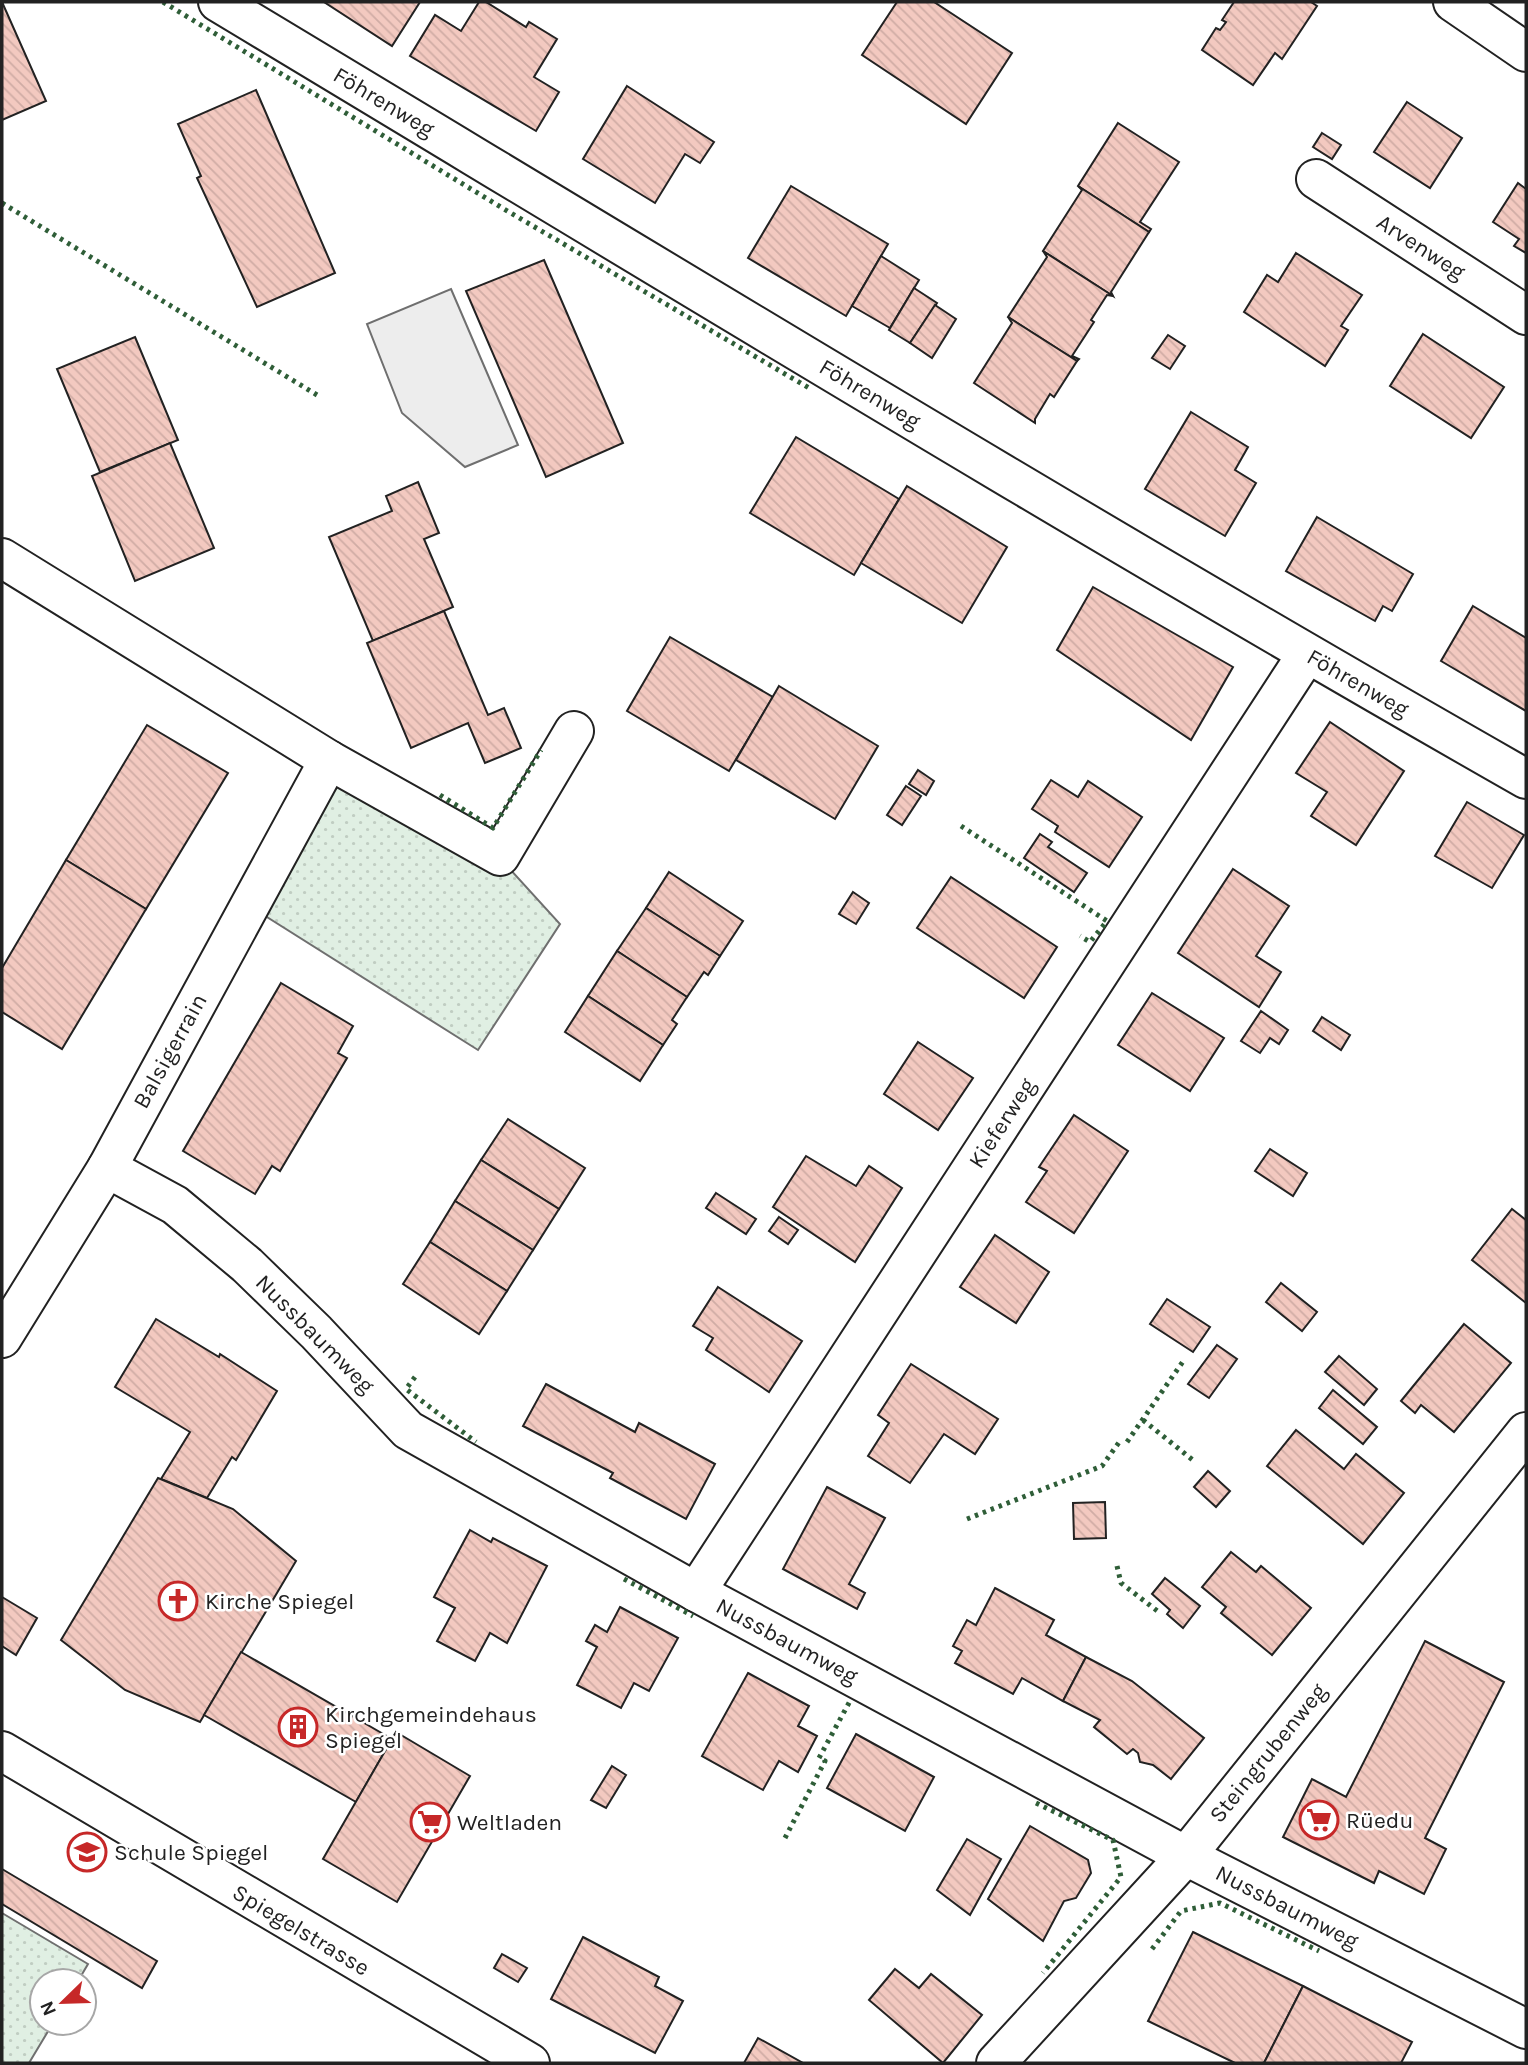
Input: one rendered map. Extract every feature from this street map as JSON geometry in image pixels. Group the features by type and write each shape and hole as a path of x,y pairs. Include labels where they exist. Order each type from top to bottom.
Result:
{"street":[{"name":"Föhrenweg","path":"218,2 1307,654 1526,779"},
{"path":"1453,2 1526,52"},
{"name":"Arvenweg","path":"1316,179 1526,315"},
{"path":"2,558 329,760 500,856 574,732"},
{"name":"Kieferweg","path":"696,1592 1307,654"},
{"name":"Balsigerrain","path":"2,1338 107,1168 329,760"},
{"name":"Nussbaumweg","path":"107,1168 175,1205 247,1265 316,1332 408,1430 696,1592 1186,1856 1526,2029"},
{"name":"Steingrubenweg","path":"996,2063 1186,1856 1526,1432"},
{"name":"Spiegelstrasse","path":"2,1751 530,2063"}],"green space":[{"path":"331,761 497,855 560,924 478,1050 243,902"},
{"path":"2,1913 88,1964 86,1967 28,1967 28,2037 45,2037 29,2063 2,2063"}],"shaded area":[{"path":"451,289 518,445 465,467 402,413 367,324"}],"building":[{"path":"2,2 46,101 2,120"},
{"path":"324,2 420,2 392,46"},
{"path":"479,2 486,2 526,27 529,22 557,39 534,77 559,92 536,131 410,56 435,15 461,31"},
{"path":"897,2 934,2 1012,53 966,124 862,55"},
{"path":"1234,2 1311,2 1317,6 1282,59 1275,53 1253,85 1202,50 1216,28 1220,30 1226,22 1222,20"},
{"path":"627,86 714,142 700,163 685,154 655,203 583,159"},
{"path":"256,90 335,273 257,307 197,178 201,176 178,124"},
{"path":"1407,102 1462,138 1430,188 1374,152"},
{"path":"1118,123 1179,162 1140,222 1151,229 1149,232 1078,186"},
{"path":"1322,133 1341,145 1332,159 1313,147"},
{"path":"1518,183 1526,189 1526,253 1514,246 1519,239 1493,222"},
{"path":"791,186 888,244 846,316 748,258"},
{"path":"1078,186 1149,232 1111,292 1113,296 1043,251 1082,190"},
{"path":"1043,251 1113,296 1107,295 1091,320 1094,322 1072,356 1079,359 1077,361 1008,317 1047,257"},
{"path":"1296,253 1362,295 1341,326 1348,330 1325,366 1244,312 1267,275 1278,282"},
{"path":"881,256 919,280 890,328 852,306"},
{"path":"544,260 623,443 546,477 466,291"},
{"path":"914,288 937,303 910,343 889,330"},
{"path":"935,305 956,319 932,358 910,343"},
{"path":"1008,317 1077,361 1054,397 1050,394 1035,423 974,383 1012,323"},
{"path":"1423,334 1504,387 1471,438 1390,386"},
{"path":"1168,335 1185,346 1170,369 1152,358"},
{"path":"135,337 178,440 100,472 57,369"},
{"path":"1191,412 1248,447 1235,470 1256,483 1225,536 1145,489"},
{"path":"796,437 899,499 854,575 750,513"},
{"path":"170,443 214,548 135,581 92,476"},
{"path":"418,482 439,533 424,539 453,607 373,641 329,537 392,511 386,496"},
{"path":"907,486 1007,547 962,623 861,563"},
{"path":"1317,517 1413,574 1392,611 1383,606 1375,621 1286,571"},
{"path":"1093,587 1233,667 1191,740 1057,650"},
{"path":"1473,606 1526,638 1526,711 1441,661"},
{"path":"444,611 488,715 504,708 521,748 485,763 468,723 411,748 367,643"},
{"path":"670,637 773,697 729,771 627,711"},
{"path":"779,686 878,746 835,819 736,760"},
{"path":"1330,722 1404,771 1356,845 1311,816 1327,792 1296,773"},
{"path":"147,725 228,773 146,909 66,860"},
{"path":"918,770 934,781 926,795 909,784"},
{"path":"1051,780 1078,797 1088,781 1142,817 1109,867 1055,832 1058,826 1032,809"},
{"path":"906,786 921,796 902,825 887,815"},
{"path":"1467,802 1524,835 1492,888 1435,856"},
{"path":"1040,834 1052,842 1048,847 1087,873 1074,892 1024,858"},
{"path":"66,860 146,909 62,1049 2,1012 2,968"},
{"path":"1233,869 1289,906 1256,956 1281,972 1259,1007 1178,953"},
{"path":"669,872 743,921 720,956 646,908"},
{"path":"951,877 1057,947 1024,998 917,928"},
{"path":"853,892 869,903 856,924 839,914"},
{"path":"646,908 720,956 708,975 704,972 687,997 617,951"},
{"path":"617,951 687,997 672,1020 677,1024 663,1045 588,996"},
{"path":"281,983 353,1026 338,1053 347,1058 280,1171 272,1166 255,1194 183,1151"},
{"path":"1152,993 1224,1038 1190,1091 1118,1045"},
{"path":"588,996 663,1045 640,1081 565,1032"},
{"path":"1261,1011 1288,1030 1279,1044 1270,1038 1260,1053 1241,1041"},
{"path":"1322,1017 1350,1035 1341,1050 1313,1031"},
{"path":"918,1042 973,1078 938,1130 884,1094"},
{"path":"1074,1115 1128,1151 1074,1233 1026,1202 1047,1171 1039,1167"},
{"path":"508,1119 585,1168 559,1209 481,1160"},
{"path":"1270,1149 1307,1173 1293,1196 1255,1171"},
{"path":"806,1156 856,1186 869,1166 902,1188 855,1262 773,1207"},
{"path":"481,1160 559,1209 533,1250 455,1201"},
{"path":"716,1193 756,1219 746,1234 706,1208"},
{"path":"455,1201 533,1250 507,1291 430,1242"},
{"path":"1512,1209 1526,1220 1526,1303 1472,1260"},
{"path":"779,1217 798,1230 788,1244 769,1231"},
{"path":"995,1235 1049,1272 1016,1323 960,1287"},
{"path":"430,1242 507,1291 479,1334 403,1284"},
{"path":"1281,1283 1317,1312 1302,1331 1266,1302"},
{"path":"718,1287 802,1341 769,1392 706,1350 713,1338 693,1326"},
{"path":"1167,1299 1210,1327 1193,1352 1150,1324"},
{"path":"156,1319 219,1357 220,1354 277,1391 236,1460 232,1457 207,1498 161,1479 190,1432 115,1387"},
{"path":"1464,1324 1511,1363 1454,1432 1421,1405 1415,1413 1401,1401"},
{"path":"1217,1345 1237,1359 1209,1398 1188,1384"},
{"path":"1339,1356 1377,1389 1364,1405 1325,1372"},
{"path":"911,1364 998,1419 975,1454 944,1434 910,1483 868,1456 889,1423 878,1415"},
{"path":"546,1384 635,1432 639,1423 715,1464 686,1519 610,1478 613,1473 523,1426"},
{"path":"1333,1390 1377,1427 1363,1444 1319,1408"},
{"path":"1296,1430 1344,1469 1356,1454 1404,1493 1363,1544 1267,1466"},
{"path":"1208,1471 1230,1491 1216,1507 1194,1487"},
{"name":"Kirche Spiegel","path":"158,1478 233,1509 296,1561 200,1722 125,1690 61,1640"},
{"path":"827,1487 885,1518 849,1584 865,1593 857,1609 783,1569"},
{"path":"1105,1502 1106,1538 1074,1539 1073,1503"},
{"path":"470,1530 491,1542 493,1538 547,1566 507,1643 490,1633 475,1661 437,1641 455,1608 434,1597"},
{"path":"1231,1552 1256,1572 1261,1566 1311,1608 1272,1655 1221,1613 1226,1607 1202,1587"},
{"path":"1165,1578 1200,1606 1183,1628 1167,1614 1170,1610 1152,1594"},
{"path":"995,1588 1054,1620 1046,1635 1086,1657 1063,1701 1022,1678 1013,1694 955,1663 962,1651 953,1646 967,1620 976,1625"},
{"path":"2,1597 37,1618 16,1655 2,1646"},
{"path":"620,1607 678,1638 649,1691 634,1683 621,1708 577,1685 597,1647 586,1641 595,1625 607,1632"},
{"path":"1425,1641 1504,1682 1425,1838 1446,1849 1424,1894 1379,1871 1374,1883 1283,1837 1312,1779 1346,1797"},
{"name":"Kirchgemeindehaus Spiegel","path":"241,1652 392,1739 356,1802 204,1715"},
{"path":"1086,1657 1132,1681 1204,1738 1171,1779 1153,1765 1140,1762 1138,1753 1133,1749 1127,1754 1094,1727 1100,1720 1063,1701"},
{"path":"748,1673 809,1706 798,1726 817,1736 798,1772 779,1761 763,1790 702,1756"},
{"name":"Kirchgemeindehaus Spiegel","path":"396,1732 470,1776 397,1902 323,1859"},
{"path":"856,1734 934,1777 905,1831 827,1788"},
{"path":"612,1766 626,1775 606,1808 591,1800"},
{"path":"1030,1826 1088,1860 1091,1873 1076,1898 1064,1901 1043,1941 988,1899"},
{"path":"967,1839 1001,1859 970,1915 937,1890"},
{"path":"2,1869 157,1961 142,1988 2,1904"},
{"path":"1193,1932 1303,1986 1264,2063 1235,2063 1148,2021"},
{"path":"583,1937 659,1977 655,1986 683,2001 655,2053 551,1999"},
{"path":"502,1954 527,1968 518,1982 494,1968"},
{"path":"895,1969 919,1988 931,1974 982,2015 943,2063 869,2000"},
{"path":"1303,1986 1412,2042 1401,2063 1264,2063"},
{"path":"758,2038 803,2063 744,2063"}],"hedge":[{"path":"163,2 504,209 809,388"},
{"path":"2,203 317,395"},
{"path":"440,795 493,828 541,750"},
{"path":"961,826 1107,921 1090,942 1080,936"},
{"path":"1127,1442 1184,1360"},
{"path":"415,1377 406,1389 476,1442"},
{"path":"1143,1420 1194,1461"},
{"path":"967,1519 1102,1466 1120,1441"},
{"path":"1117,1566 1121,1583 1160,1613"},
{"path":"624,1579 693,1616"},
{"path":"785,1838 825,1761 819,1758 850,1701"},
{"path":"1036,1803 1113,1840 1121,1877 1043,1973"},
{"path":"1152,1949 1181,1911 1220,1903 1319,1951"}],"place":[{"name":"Kirche Spiegel","path":"178,1601"},
{"name":"Kirchgemeindehaus Spiegel","path":"298,1727"},
{"name":"Rüedu","path":"1319,1820"},
{"name":"Weltladen","path":"430,1822"},
{"name":"Schule Spiegel","path":"87,1852"}]}
